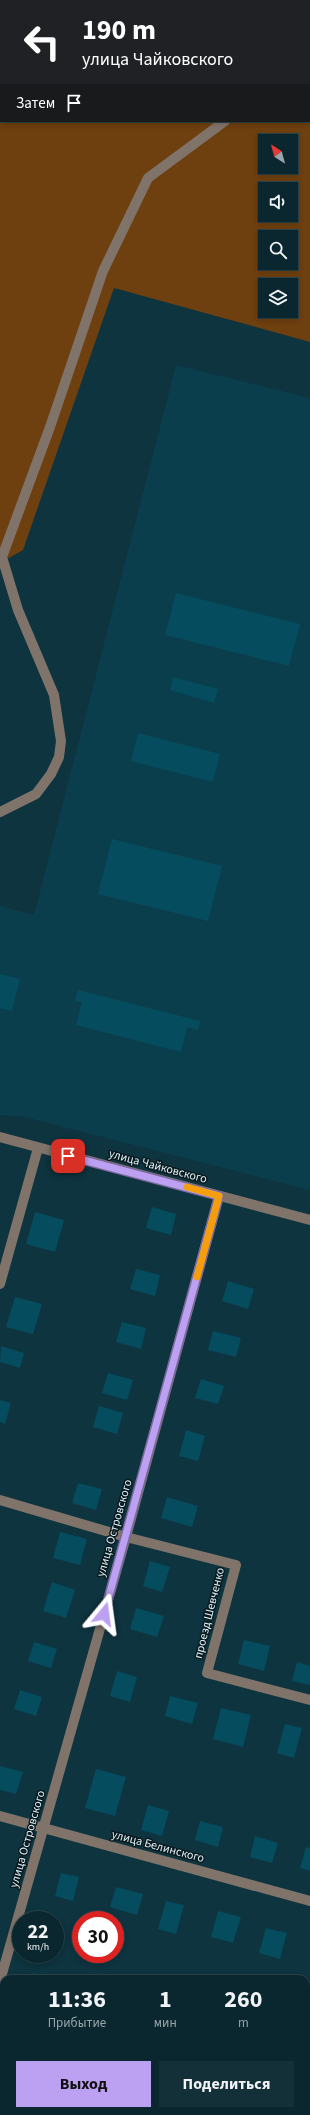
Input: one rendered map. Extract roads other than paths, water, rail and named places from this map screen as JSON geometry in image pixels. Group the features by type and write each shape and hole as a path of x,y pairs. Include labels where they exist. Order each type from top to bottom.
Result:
{"street":[{"path":"0,812 36,794 51,774 59,757 61,740 54,695 18,610 2,557 50,427 103,272 148,178 224,122"},
{"name":"улица Чайковского","path":"0,1137 310,1220"},
{"path":"0,1284 38,1148"},
{"name":"улица Островского","path":"2,1975 126,1537 219,1196"},
{"path":"0,1500 126,1537"},
{"name":"проезд Шевченко","path":"126,1537 236,1566 207,1674 310,1700"},
{"name":"улица Белинского","path":"0,1816 310,1901"}]}
